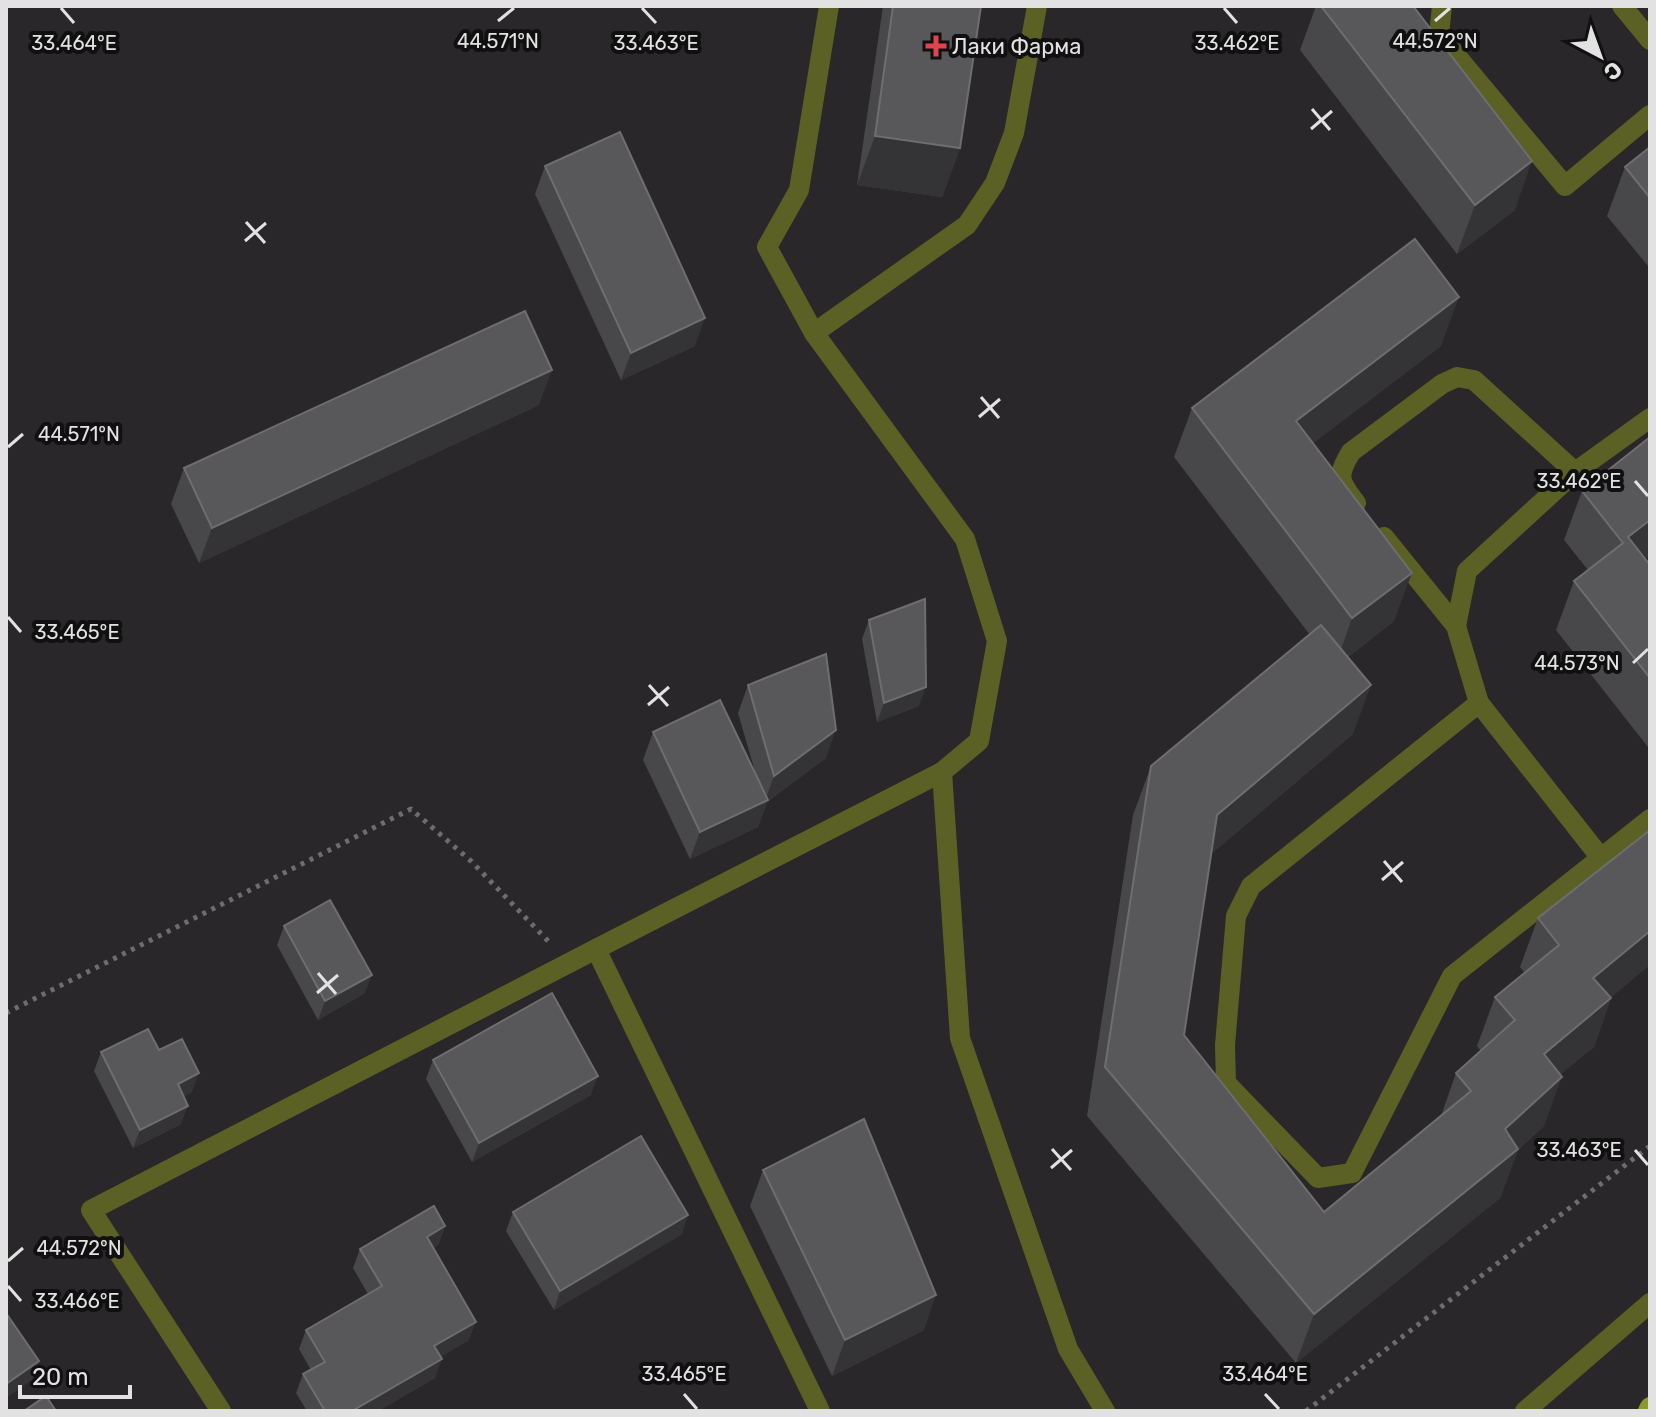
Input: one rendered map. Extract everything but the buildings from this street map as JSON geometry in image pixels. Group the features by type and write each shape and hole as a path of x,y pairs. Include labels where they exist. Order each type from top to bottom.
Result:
{"street":[{"path":"221,1411 91,1210 942,772 979,741 997,641 965,539 814,333 767,247 799,190 829,6"},
{"path":"814,333 967,225 995,183 1014,133 1037,6"},
{"path":"1442,6 1439,35 1565,186 1650,115"},
{"path":"1622,6 1650,40"},
{"path":"1575,472 1474,380 1457,377 1442,384 1351,452 1342,468 1342,486 1456,626 1479,703 1601,858"},
{"path":"1456,626 1467,571 1575,472 1650,418"},
{"path":"1479,703 1251,886 1236,916 1225,1045 1226,1083 1318,1178 1352,1173 1452,976 1650,819"},
{"path":"942,772 960,1038 1068,1349 1105,1411"},
{"path":"596,949 820,1411"},
{"path":"1525,1411 1650,1303"}],"path":[{"path":"6,1013 411,809 471,861 554,946 596,949"},
{"path":"1310,1410 1650,1146"}],"place":[{"name":"Лаки Фарма","path":"936,46"}]}
